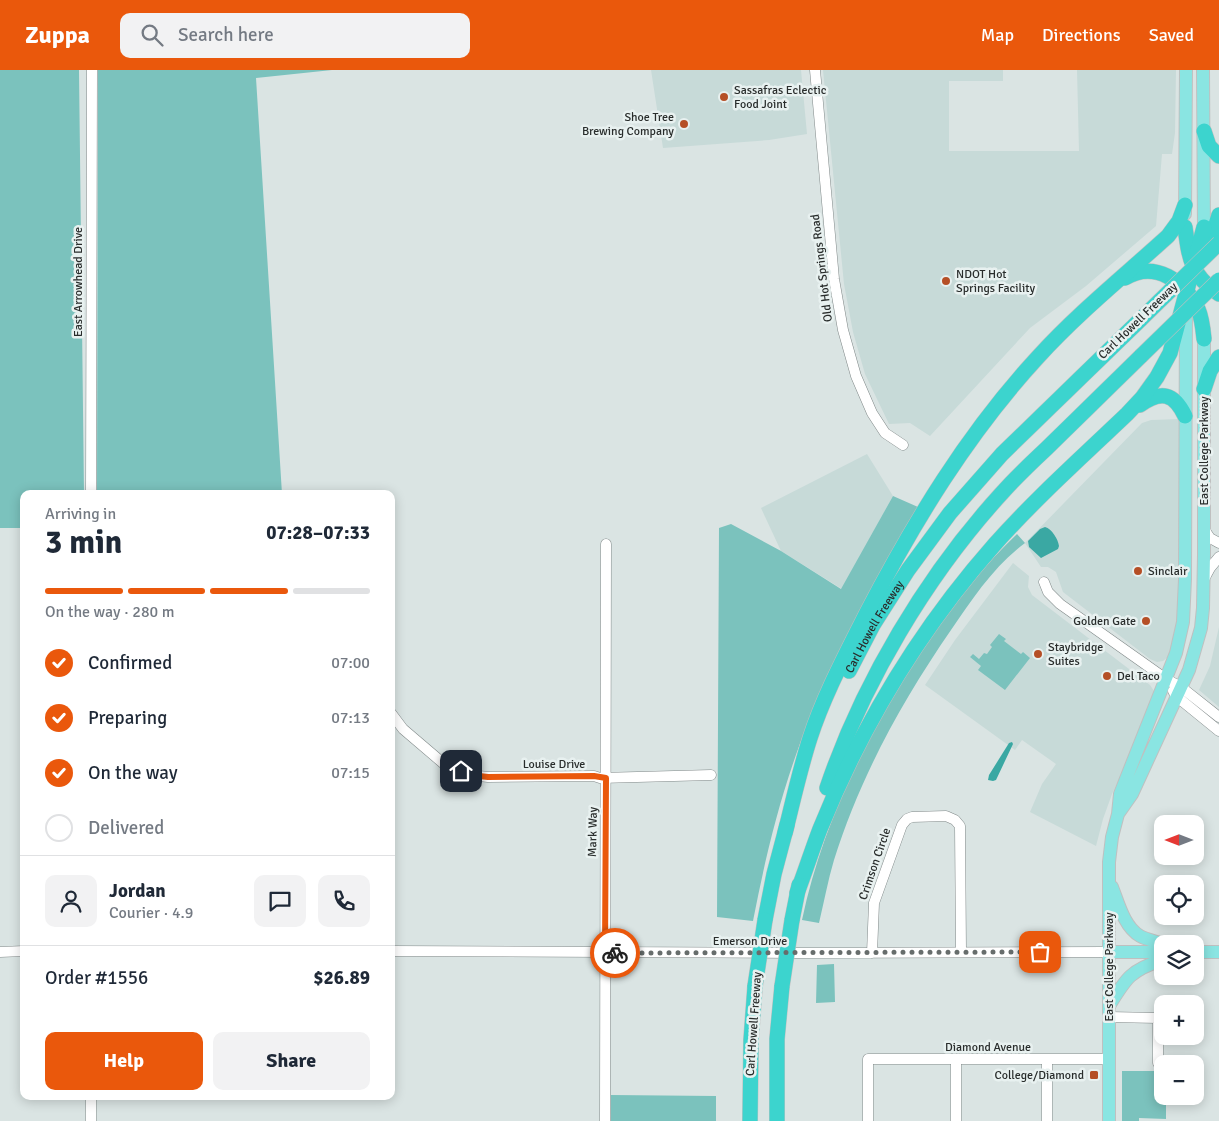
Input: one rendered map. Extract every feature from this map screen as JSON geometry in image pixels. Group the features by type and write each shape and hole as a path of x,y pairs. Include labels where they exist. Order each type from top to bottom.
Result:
{"highway":[{"path":"1204,131 1209,146 1219,156"},
{"path":"785,833 810,738 823,705 842,662 886,577 932,495 982,423 1024,372 1062,332 1172,232 1179,221 1185,205"},
{"path":"797,893 820,830 848,765 872,717 911,654 958,589 996,543 1127,414 1142,398 1157,377 1169,357 1219,215"},
{"path":"1185,227 1188,251 1200,273 1219,294"},
{"path":"1200,273 1204,227"},
{"name":"Carl Howell Freeway","path":"750,1121 751,1040 755,986 765,920 785,833 802,779 825,722 848,672 873,625 908,570 950,514 996,460 1219,243"},
{"path":"1118,282 1139,272 1158,273 1180,283 1202,321 1204,339"},
{"name":"Carl Howell Freeway","path":"777,1121 778,1039 782,986 797,893 828,786 847,736 870,687 896,638 930,585 1001,494 1219,280"},
{"path":"1186,340 1190,298"},
{"path":"1204,389 1210,371 1219,357"},
{"path":"1127,414 1152,397 1162,395 1176,401 1186,416"}],"main road":[{"path":"1186,70 1185,227 1190,298"},
{"path":"1203,70 1204,227"},
{"name":"East College Parkway","path":"1118,814 1132,794 1190,667 1199,638 1203,608 1204,528 1204,339 1200,273"},
{"name":"East College Parkway","path":"1109,1121 1110,849 1118,814 1120,794 1179,642 1184,605 1186,340"},
{"path":"1109,880 1132,930 1140,936 1154,941"},
{"path":"1109,952 1154,952"},
{"path":"1204,952 1219,952"},
{"path":"1109,1012 1121,985 1131,974 1154,963"}],"street":[{"name":"East Arrowhead Drive","path":"91,490 92,70"},
{"name":"Old Hot Springs Road","path":"815,70 834,279 842,330 856,376 872,413 885,433 903,445"},
{"path":"1204,528 1210,538 1219,543"},
{"name":"Mark Way","path":"605,1121 606,544"},
{"path":"1203,580 1219,557"},
{"path":"1044,582 1048,592 1060,604 1166,679 1219,731"},
{"path":"1178,692 1219,717"},
{"name":"Louise Drive","path":"395,718 403,729 444,764 470,775 488,777 594,776 606,778 711,775"},
{"name":"Crimson Circle","path":"872,953 875,898 902,825 906,819 915,816 949,817 960,826 961,952"},
{"name":"Emerson Drive","path":"395,950 605,953 1109,952"},
{"path":"0,952 20,951"},
{"path":"1109,1012 1158,1018 1158,1055"},
{"name":"Diamond Avenue","path":"868,1121 868,1059 1109,1059"},
{"path":"956,1059 956,1121"},
{"path":"1047,1059 1047,1121"},
{"path":"91,1100 91,1121"}],"shaded area":[{"path":"0,70 79,70 84,490 20,490 20,528 0,528"},
{"path":"98,70 332,70 256,78 282,490 97,490"},
{"path":"651,70 801,70 807,134 769,140 663,148"},
{"path":"823,70 1003,70 1003,81 949,81 949,151 1079,151 1077,70 1176,70 1175,133 1172,154 1162,154 1156,226 1086,286 1030,328 930,436 910,423 889,424 865,374 853,332 844,284"},
{"path":"1180,419 1179,612 1174,642 1168,657 1163,661 1157,662 1150,659 1063,592 1056,572 1048,567 1041,567 1025,543 1142,423 1151,420"},
{"path":"867,454 893,496 842,589 781,551 761,508"},
{"path":"893,496 918,507 855,621 813,710 793,763 779,808 753,921 717,917 719,528 731,524 781,551 841,589"},
{"path":"1045,527 1054,535 1059,546 1058,549 1041,558 1029,547 1028,541 1040,529"},
{"path":"1017,534 1025,543 1003,562 967,606 899,712 870,769 844,829 832,868 819,923 802,920 823,843 854,770 872,734 912,666 943,620 984,569"},
{"path":"1013,563 1029,576 1028,587 1032,595 1150,685 1154,691 1127,762 1112,794 1096,846 1030,812 1042,784 1056,764 1022,740 1015,750 925,685 955,640"},
{"path":"1219,627 1219,707 1199,690 1210,666"},
{"path":"999,634 1006,639 1004,641 1021,654 1023,652 1030,658 1005,690 978,670 981,666 970,657 973,654 979,659 984,653 987,654 992,647 990,645"},
{"path":"1012,742 1013,744 996,780 988,780 989,775 1009,743"},
{"path":"834,964 835,1002 816,1003 817,965"},
{"path":"1122,1071 1154,1071 1154,1105 1166,1105 1166,1119 1139,1118 1139,1121 1122,1121"},
{"path":"611,1095 716,1096 716,1121 611,1121"}],"way so far":[{"path":"615,953 1040,952"}],"place":[{"name":"Sassafras Eclectic Food Joint","path":"724,97"},
{"name":"Shoe Tree Brewing Company","path":"684,124"},
{"name":"NDOT Hot Springs Facility","path":"946,281"},
{"name":"Sinclair","path":"1138,571"},
{"name":"Golden Gate","path":"1146,621"},
{"name":"Staybridge Suites","path":"1038,654"},
{"name":"Del Taco","path":"1107,676"},
{"name":"College/Diamond","path":"1094,1075"}],"route":[{"path":"461,771 470,775 488,777 594,776 606,778 605,953 615,953"}]}
